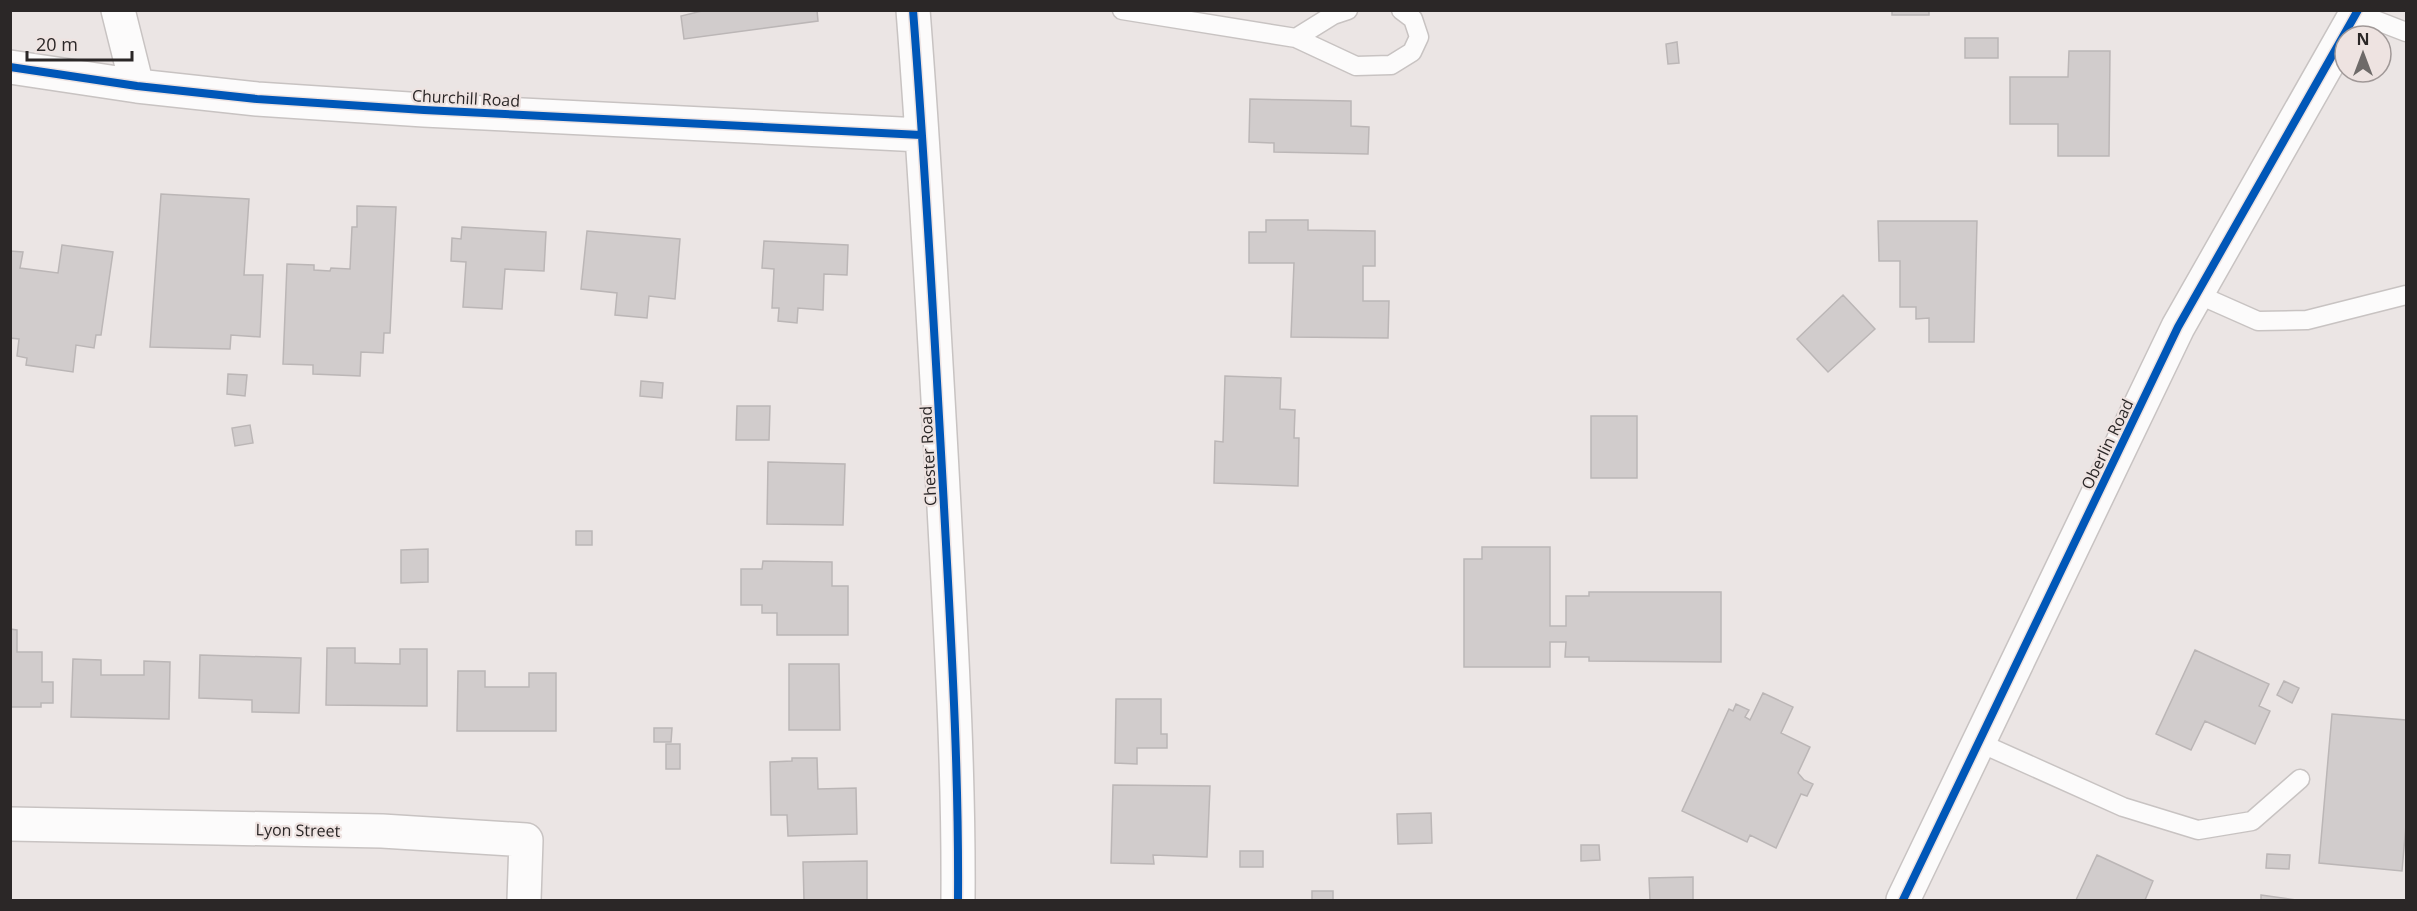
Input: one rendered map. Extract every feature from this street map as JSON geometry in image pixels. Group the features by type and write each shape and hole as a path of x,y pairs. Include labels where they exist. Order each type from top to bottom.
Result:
{"street":[{"path":"118,10 137,86"},
{"name":"Chester Road","path":"913,10 932,286 949,607 959,832 958,900"},
{"name":"Oberlin Road","path":"1903,900 2178,327 2357,12"},
{"name":"Churchill Road","path":"10,67 137,86 257,99 424,110 921,135"},
{"name":"Lyon Street","path":"10,824 382,831 526,840 524,900"}],"lane":[{"path":"1122,10 1296,38 1356,66 1391,65 1412,52 1419,37 1413,19 1401,10"},
{"path":"1296,38 1333,15 1348,10"},
{"path":"2357,12 2406,32"},
{"path":"2197,294 2258,321 2307,320 2406,295"},
{"path":"1978,742 2123,807 2198,830 2252,821 2300,779"}],"building":[{"path":"706,10 817,10 818,21 684,39 681,16"},
{"path":"1892,10 1929,10 1929,15 1892,15"},
{"path":"1965,38 1998,38 1998,58 1965,58"},
{"path":"1677,42 1679,63 1668,64 1666,44"},
{"path":"2069,51 2110,51 2109,156 2058,156 2058,124 2010,124 2010,77 2068,77"},
{"path":"1250,99 1351,101 1351,126 1369,127 1368,154 1274,152 1274,143 1249,142"},
{"path":"161,194 249,199 244,275 263,275 260,337 231,335 230,349 150,347"},
{"path":"357,206 396,207 390,333 384,333 383,353 361,352 360,376 313,374 313,365 283,364 287,264 314,265 314,270 350,269 352,227 357,227"},
{"path":"1266,220 1308,220 1308,230 1375,231 1375,266 1363,266 1363,301 1389,301 1388,338 1291,337 1294,263 1249,263 1249,232 1266,232"},
{"path":"1878,221 1977,221 1974,342 1929,342 1929,318 1916,319 1916,307 1900,307 1900,261 1879,261"},
{"path":"462,227 546,232 544,271 505,269 502,309 463,307 466,262 451,261 452,238 461,239"},
{"path":"587,231 680,239 675,299 649,296 647,318 615,315 617,293 581,289"},
{"path":"764,241 848,245 847,275 824,274 823,310 798,308 797,323 778,321 779,308 772,308 774,269 762,268"},
{"path":"62,245 113,252 101,335 96,335 94,348 76,345 73,372 26,365 27,358 17,356 19,339 10,338 10,251 23,252 20,268 58,273"},
{"path":"1843,295 1875,329 1828,372 1797,339"},
{"path":"228,374 247,375 245,396 227,394"},
{"path":"1225,376 1281,378 1280,409 1295,410 1294,438 1299,438 1298,486 1214,483 1215,441 1223,442"},
{"path":"641,381 663,383 662,398 640,396"},
{"path":"737,406 770,406 769,440 736,440"},
{"path":"1591,416 1637,416 1637,478 1591,478"},
{"path":"250,425 253,443 235,446 232,428"},
{"path":"768,462 845,464 843,525 767,524"},
{"path":"576,531 592,531 592,545 576,545"},
{"path":"1482,547 1550,547 1550,626 1566,626 1566,596 1589,596 1589,592 1721,592 1721,662 1589,661 1589,657 1565,657 1566,642 1550,642 1550,667 1464,667 1464,559 1482,559"},
{"path":"428,549 428,582 401,583 401,550"},
{"path":"763,561 832,562 832,586 848,586 848,635 777,635 777,613 762,613 762,605 741,605 741,569 762,569"},
{"path":"10,629 17,630 17,652 42,652 42,682 53,682 53,703 41,703 41,707 10,707"},
{"path":"327,648 355,648 355,663 400,664 400,649 427,649 427,706 326,705"},
{"path":"2195,650 2269,684 2259,706 2270,711 2255,744 2205,721 2191,750 2156,734"},
{"path":"200,655 301,658 299,713 252,712 252,700 199,698"},
{"path":"73,659 101,660 101,675 144,675 144,661 170,662 169,719 71,717"},
{"path":"789,664 839,664 840,730 789,730"},
{"path":"458,671 485,671 485,687 529,687 529,673 556,673 556,731 457,731"},
{"path":"2284,681 2299,688 2292,703 2277,695"},
{"path":"1763,693 1793,707 1781,733 1810,747 1798,773 1804,780 1813,784 1807,796 1801,794 1776,848 1750,835 1747,842 1682,811 1729,709 1733,711 1736,704 1749,710 1745,717 1750,720"},
{"path":"1116,699 1161,699 1161,734 1167,734 1167,748 1137,748 1137,764 1115,763"},
{"path":"2332,714 2406,720 2406,825 2402,871 2319,863"},
{"path":"654,728 672,728 671,742 654,742"},
{"path":"666,744 680,744 680,769 666,769"},
{"path":"792,758 817,758 818,789 856,788 857,834 788,836 787,815 771,815 770,762 792,761"},
{"path":"1113,785 1210,786 1207,857 1153,855 1154,864 1111,863"},
{"path":"1431,813 1432,843 1398,844 1397,814"},
{"path":"1581,845 1599,845 1600,860 1581,861"},
{"path":"1240,851 1263,851 1263,867 1240,867"},
{"path":"2267,854 2290,855 2289,869 2266,868"},
{"path":"2097,855 2153,881 2145,900 2076,900"},
{"path":"867,861 867,900 804,900 803,862"},
{"path":"1693,877 1693,900 1650,900 1649,878"},
{"path":"1312,891 1333,891 1333,900 1312,900"},
{"path":"2261,895 2296,900 2261,900"}],"cycle path":[{"path":"913,10 930,259 952,654 958,900"},
{"path":"1903,900 2178,327 2358,10"},
{"path":"10,67 137,86 257,99 424,110 921,135"}]}
